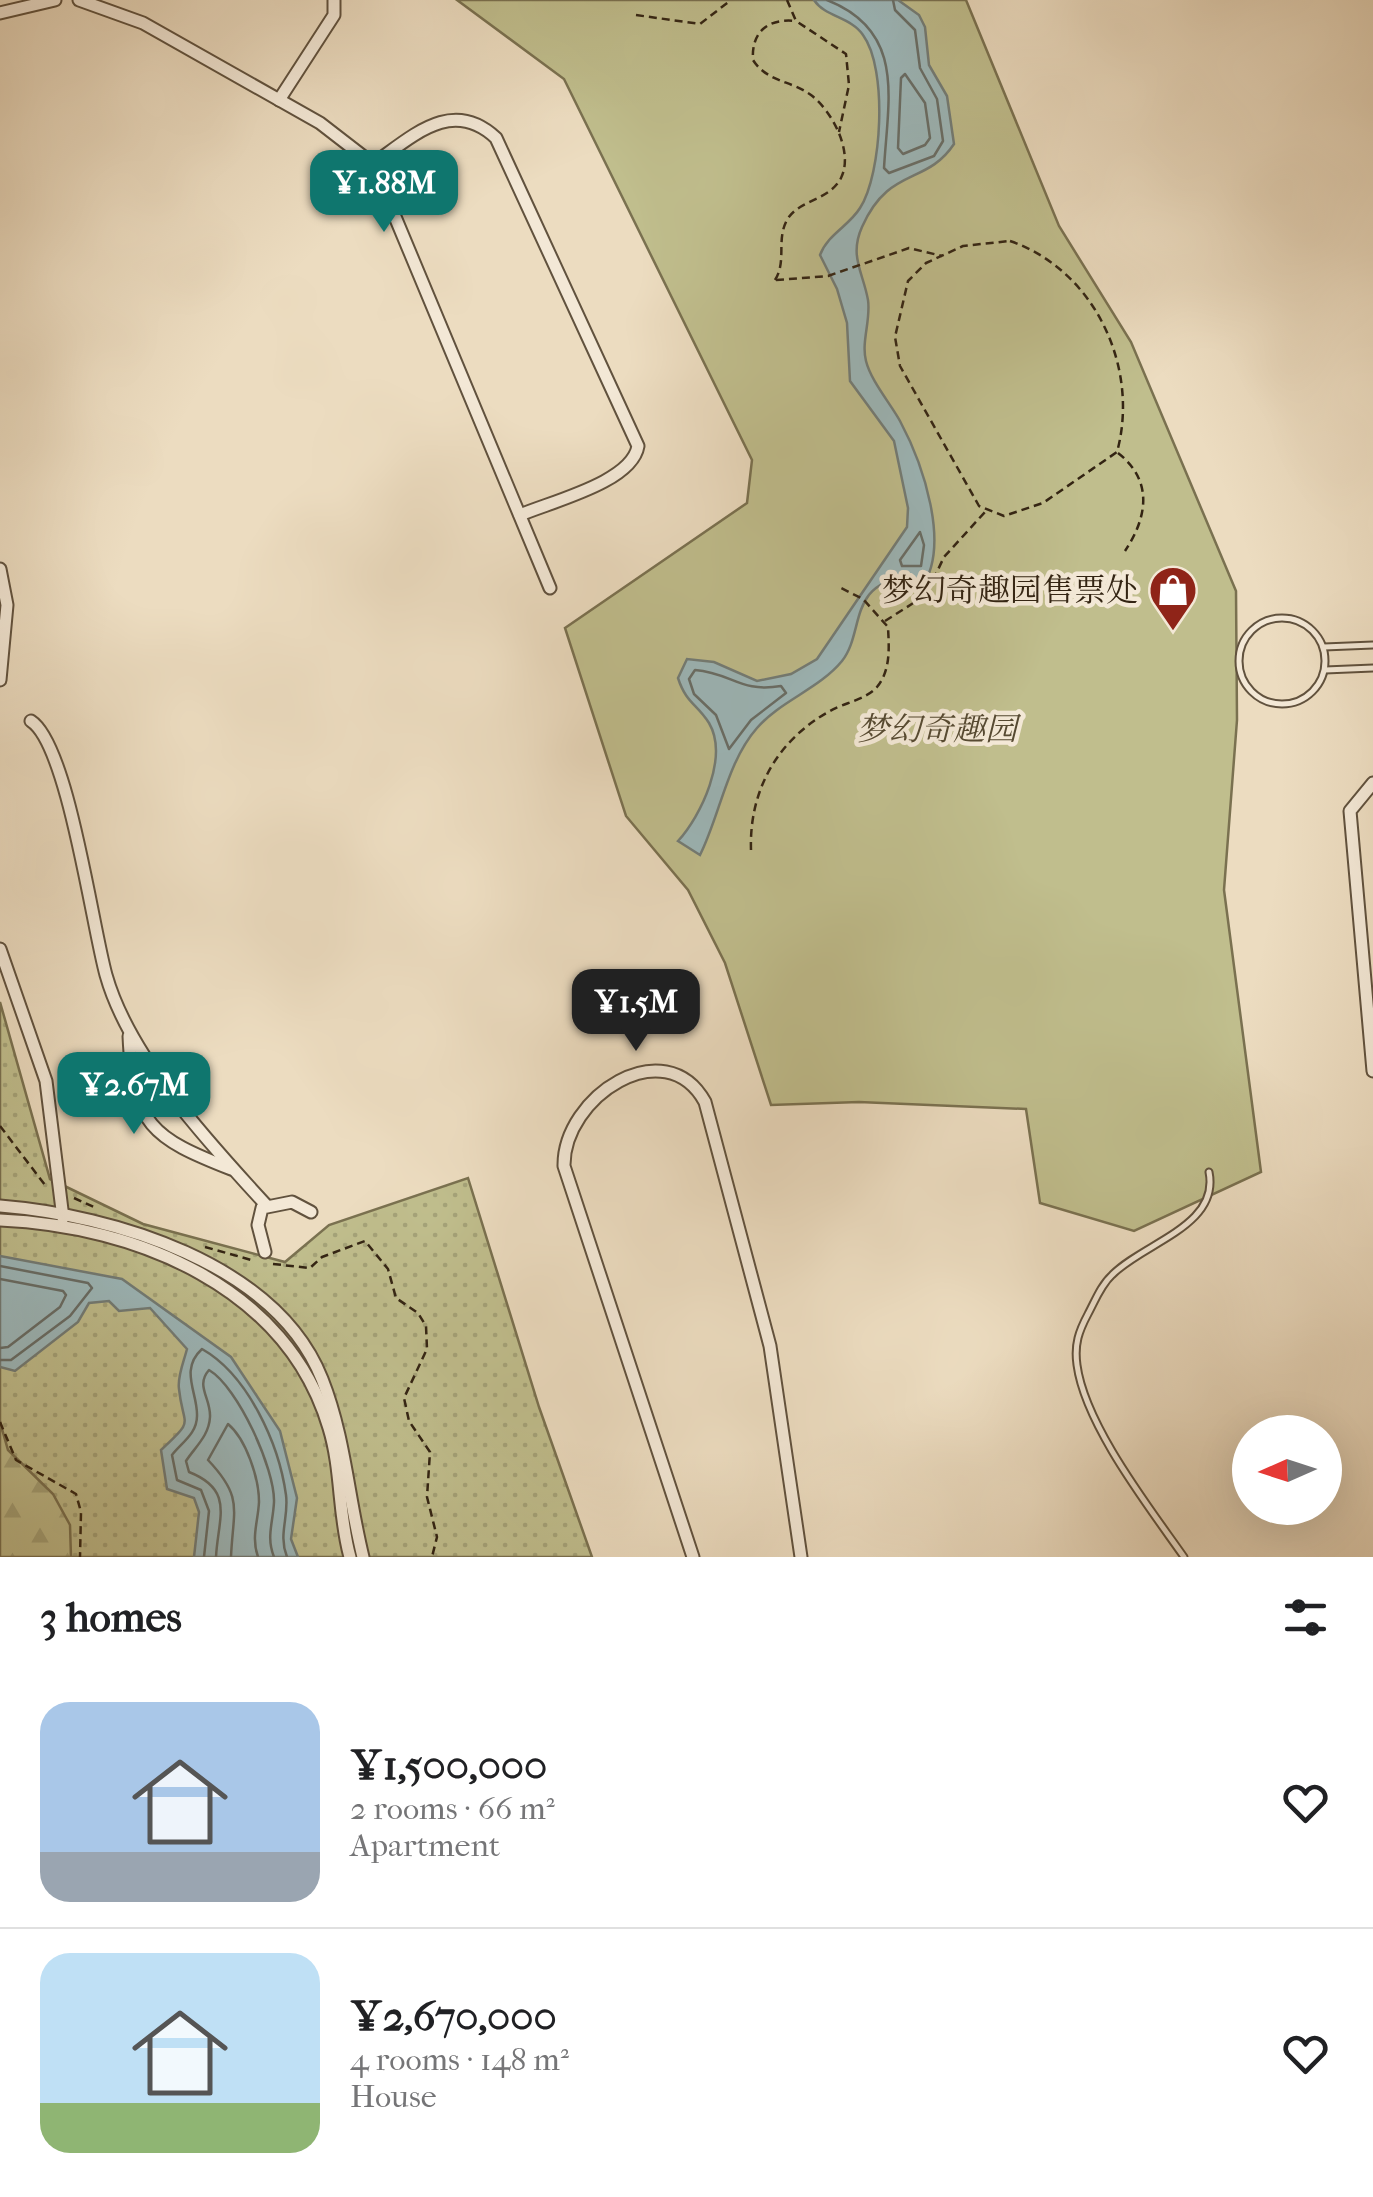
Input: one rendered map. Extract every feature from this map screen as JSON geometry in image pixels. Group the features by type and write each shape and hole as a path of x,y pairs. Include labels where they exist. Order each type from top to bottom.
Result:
{"street":[{"path":"0,13 55,0"},
{"path":"79,0 143,23 336,134 373,164 550,588"},
{"path":"280,100 334,15 334,0"},
{"path":"373,164 432,125 454,119 468,118 496,138 638,446 636,458 623,472 520,514"},
{"path":"0,569 6,605 0,680"},
{"path":"30,721 42,728 67,796 107,977 129,1032 235,1171 267,1206"},
{"path":"1373,783 1350,810 1373,1072"},
{"path":"0,949 46,1081 63,1220"},
{"path":"129,1032 131,1071 142,1110 158,1135 235,1171"},
{"path":"693,1557 564,1166 569,1130 580,1109 618,1080 638,1074 677,1075 696,1085 705,1102 770,1346 801,1557"},
{"path":"267,1206 292,1202 311,1212"},
{"path":"0,1206 63,1220 208,1275 233,1292 298,1356 329,1429 350,1557"},
{"path":"261,1256 258,1225 267,1206"},
{"path":"0,1220 94,1220 207,1261 240,1282 272,1311 321,1375 344,1444 363,1557"}],"lane":[{"path":"1295,619 1307,625 1324,647 1325,670 1320,683 1300,701 1272,704 1249,689 1239,664 1246,637 1267,620 1295,619"},
{"path":"1324,647 1373,645"},
{"path":"1325,670 1373,668"},
{"path":"1184,1557 1101,1427 1076,1367 1076,1336 1108,1278 1138,1252 1188,1223 1206,1205 1211,1198 1209,1172"}],"path":[{"path":"636,15 700,24 731,0"},
{"path":"787,0 796,21"},
{"path":"838,135 850,85 846,54 796,21 777,19 757,34 753,60 762,75 811,96 830,116 845,160 842,176 833,190 788,218 782,233 783,268 775,280 828,276 909,248 942,256"},
{"path":"1010,241 1034,250 1069,276 1111,338 1119,362 1124,416 1116,452 1043,503 1004,516 978,506 900,366 895,337 908,281 926,263 963,246 1010,241"},
{"path":"1116,452 1139,478 1144,500 1142,526 1125,551"},
{"path":"884,622 926,594 944,558 986,511"},
{"path":"751,850 750,818 756,794 784,748 824,714 876,688 885,674 889,653 884,622 862,599 837,586"},
{"path":"0,1126 48,1189 107,1212"},
{"path":"271,1264 310,1268 322,1256 364,1241 388,1269 396,1298 418,1313 426,1326 426,1349 404,1398 409,1421 430,1452 427,1497 437,1537 432,1557"},
{"path":"193,1243 261,1256"},
{"path":"0,1422 16,1460 76,1494 81,1512 80,1557"}],"green space":[{"name":"梦幻奇趣园","path":"457,0 966,0 1059,226 1131,342 1236,591 1237,720 1224,890 1261,1172 1134,1231 1040,1203 1026,1109 859,1102 771,1105 725,963 688,890 626,816 565,628 747,503 752,460 564,79"},
{"path":"0,1002 50,1179 143,1224 285,1262 329,1225 468,1178 539,1407 592,1557 0,1557"},
{"path":"0,1422 8,1450 53,1494 70,1525 71,1557 0,1557"}],"water":[{"path":"814,0 898,0 919,15 925,27 929,65 947,96 954,144 932,166 884,194 862,227 857,247 868,300 868,369 917,458 930,504 934,550 921,588 908,577 875,589 866,599 842,661 757,728 738,757 700,855 678,841 703,802 716,752 709,723 688,698 678,678 687,659 714,662 757,681 791,674 817,659 907,527 908,508 894,441 850,381 847,323 837,289 820,255 860,208 867,192 879,122 876,72 871,51 858,29"},
{"path":"0,1256 122,1279 231,1357 280,1431 297,1498 291,1539 298,1557 194,1557 199,1512 194,1498 167,1489 161,1450 185,1422 179,1384 187,1349 150,1308 119,1311 109,1301 89,1303 78,1322 15,1371 0,1367"}],"place":[{"name":"梦幻奇趣园售票处","path":"1173,632"}]}
